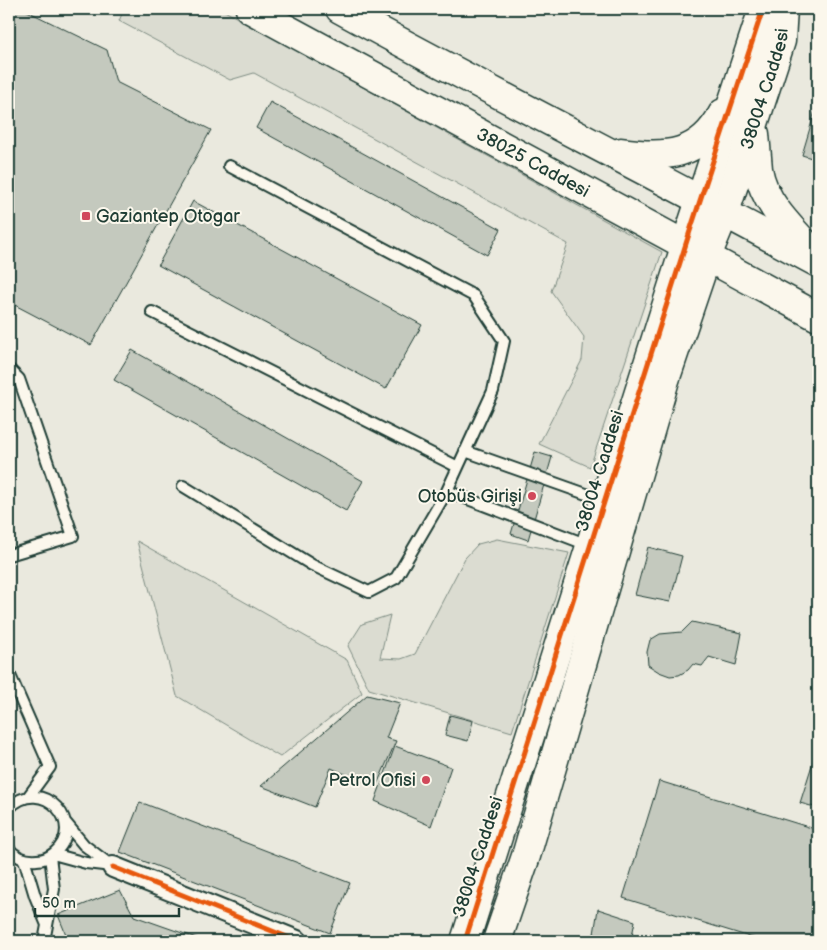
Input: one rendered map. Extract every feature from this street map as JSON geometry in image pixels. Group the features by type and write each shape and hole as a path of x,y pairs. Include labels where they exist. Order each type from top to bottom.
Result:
{"street":[{"name":"38025 Caddesi","path":"250,9 818,316"},
{"path":"340,9 450,69 701,199 818,263"},
{"name":"38004 Caddesi","path":"497,941 526,856 602,551 616,503 665,380 697,251 701,199 763,9"},
{"name":"38004 Caddesi","path":"697,251 725,212 781,41 783,9"},
{"path":"604,149 646,156 664,156 690,148 705,138 716,125 737,85"},
{"path":"754,124 758,171 765,191 778,215 818,257"},
{"name":"38004 Caddesi","path":"465,941 602,551"},
{"path":"113,866 297,941"}],"lane":[{"path":"183,486 312,565 369,592 396,578 447,491 493,391 504,340 474,296 230,166"},
{"path":"152,312 458,467"},
{"path":"9,369 19,379 73,536 9,555"},
{"path":"465,451 616,503"},
{"path":"447,491 602,551"},
{"path":"9,673 50,767 28,797"},
{"path":"9,808 14,802 28,797 35,796 46,799 55,804 61,812 66,832 58,850 40,860 30,861 9,853"},
{"path":"65,822 84,844 113,866"},
{"path":"9,849 22,858 47,926"},
{"path":"51,855 113,866"},
{"path":"44,941 54,889 51,855"}],"shaded area":[{"path":"9,9 818,9 818,941 9,941"},
{"path":"124,9 221,9 662,252 590,467 539,444 582,360 584,337 551,291 568,244 254,73 230,80 119,21"},
{"path":"497,539 569,553 512,732 369,689 348,646 362,624 390,615 380,658 401,659 415,654 465,558 478,544"},
{"path":"137,541 347,660 362,693 280,757 177,696"}],"building":[{"name":"Gaziantep Otogar","path":"9,9 23,9 107,50 116,82 211,130 91,345 9,302"},
{"path":"818,101 818,160 802,155"},
{"path":"270,102 501,229 487,255 256,128"},
{"path":"193,201 422,325 386,389 158,265"},
{"path":"132,350 363,481 346,511 114,380"},
{"name":"Otobüs Girişi","path":"535,452 552,457 528,540 511,534"},
{"path":"648,547 682,556 670,602 635,595"},
{"path":"692,622 742,633 736,665 709,657 702,666 693,664 688,670 679,675 670,676 648,665 647,652 650,640 660,634 682,632"},
{"path":"367,695 400,703 386,738 396,741 376,787 331,768 315,807 261,786"},
{"path":"450,715 473,721 468,741 445,735"},
{"path":"395,746 451,767 431,826 375,801"},
{"path":"818,746 818,808 800,803"},
{"path":"659,781 818,830 818,935 816,941 763,941 623,898"},
{"path":"140,802 350,883 330,933 120,852"},
{"path":"120,890 134,916 205,941 66,941 67,937 58,915"},
{"path":"598,909 635,921 631,941 594,934"}],"cycle path":[{"path":"465,941 690,231 763,9"},
{"path":"113,867 297,941"}],"place":[{"name":"Gaziantep Otogar","path":"86,216"},
{"name":"Otobüs Girişi","path":"532,496"},
{"name":"Petrol Ofisi","path":"426,780"}]}
